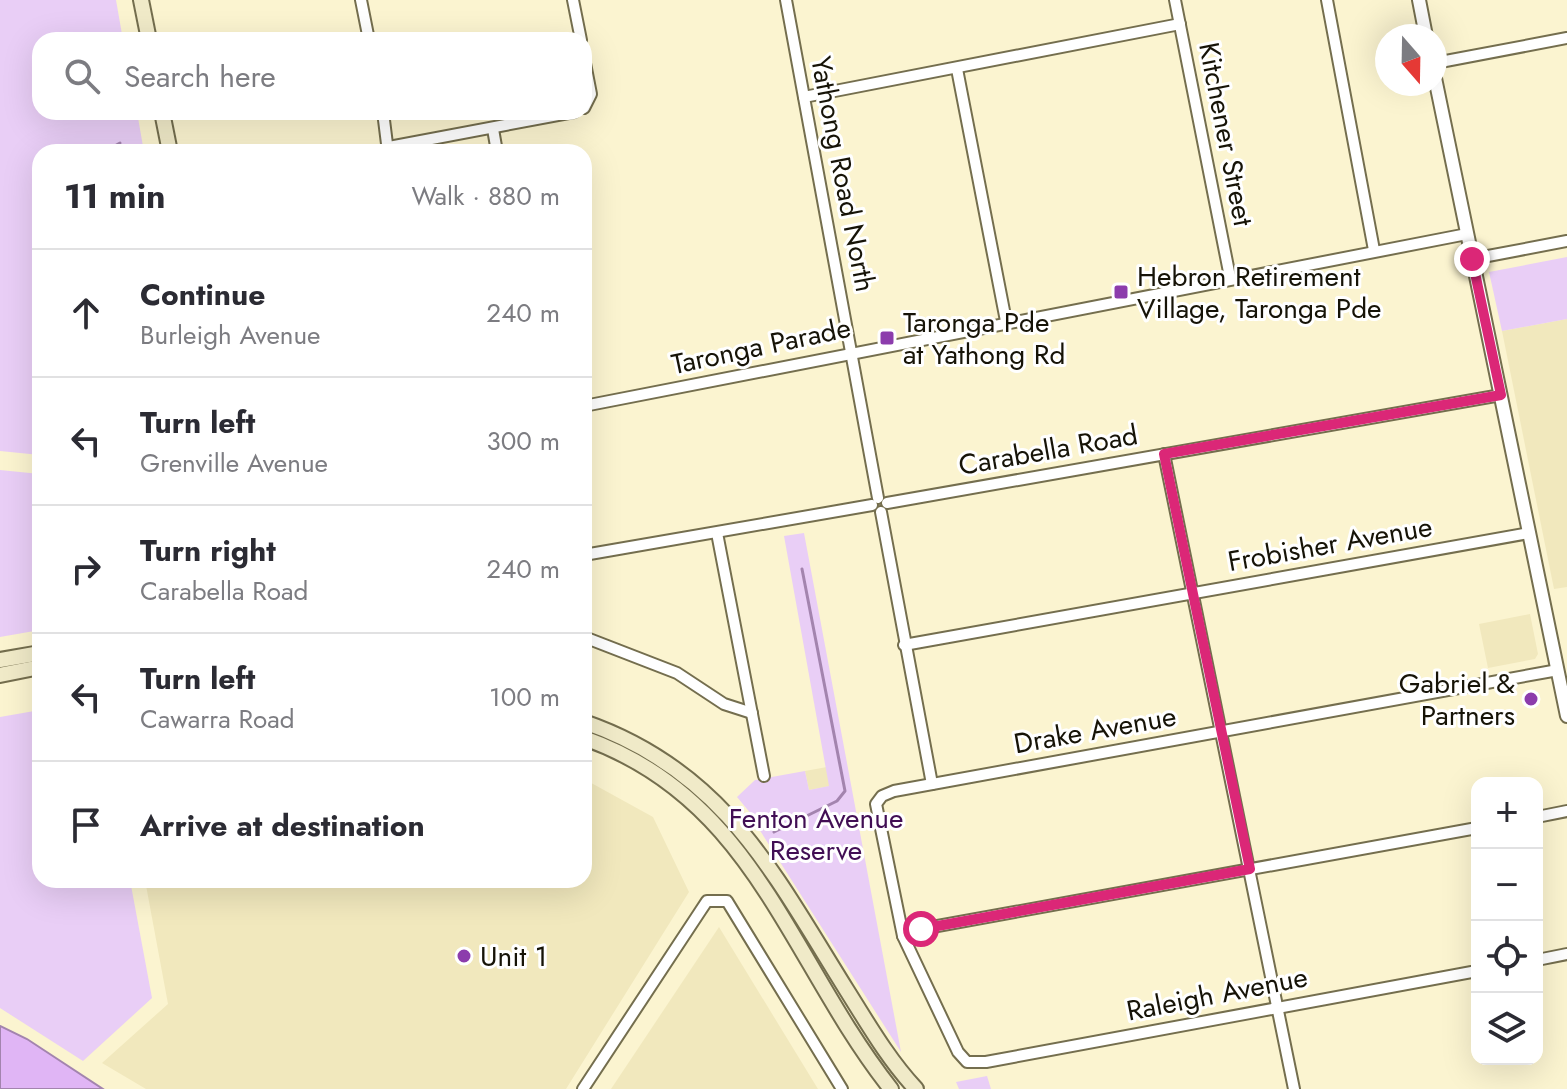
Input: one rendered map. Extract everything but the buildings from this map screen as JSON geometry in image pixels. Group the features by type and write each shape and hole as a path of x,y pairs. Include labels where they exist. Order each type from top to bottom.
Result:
{"main road":[{"path":"141,0 147,32"},
{"path":"164,120 168,144"},
{"path":"0,660 32,654"},
{"path":"0,675 32,669"},
{"path":"592,726 666,760 729,814 784,889 882,1047 916,1089"},
{"path":"592,742 636,761 673,784 722,830 747,862 856,1040 891,1089"}],"street":[{"path":"361,0 367,32"},
{"path":"573,0 579,32"},
{"name":"Yathong Road North","path":"786,0 932,784"},
{"name":"Kitchener Street","path":"1175,0 1230,277"},
{"path":"1327,0 1374,250"},
{"path":"1419,0 1424,24"},
{"path":"804,97 1180,24"},
{"path":"1447,61 1567,38"},
{"path":"957,69 1006,321"},
{"path":"1439,96 1562,678 1567,716"},
{"path":"384,120 388,144"},
{"path":"415,144 536,120"},
{"path":"493,129 496,144"},
{"name":"Taronga Parade","path":"592,404 1230,277 1467,234"},
{"path":"1472,259 1567,241"},
{"name":"Carabella Road","path":"592,554 1501,395"},
{"path":"1164,454 1294,1089"},
{"path":"717,533 764,776"},
{"name":"Frobisher Avenue","path":"904,645 1529,533"},
{"path":"592,640 677,673 724,704 752,713"},
{"name":"Drake Avenue","path":"903,936 876,808 879,799 894,791 1221,731 1562,678"},
{"path":"1543,816 1567,811"},
{"path":"903,936 921,929 1471,829"},
{"path":"583,1089 707,901 717,899 727,901 748,932 842,1089"},
{"name":"Raleigh Avenue","path":"903,936 958,1052 967,1062 986,1062 1471,972"},
{"path":"1543,959 1567,954"}],"shaded area":[{"path":"1567,319 1567,587 1554,589 1502,331"},
{"path":"1530,614 1538,654 1535,659 1488,668 1479,624"},
{"path":"827,767 830,786 809,790 805,771"},
{"path":"592,783 653,817 689,892 566,1089 146,1089 102,1063 168,1004 146,888 592,888"},
{"path":"719,927 818,1089 611,1089"},
{"path":"0,1026 27,1039 103,1089 0,1089"}],"green space":[{"path":"0,0 116,0 122,32 32,32 32,120 138,120 143,144 32,144 32,454 0,451"},
{"path":"1567,257 1567,319 1502,331 1489,272"},
{"path":"0,470 32,473 32,631 0,637"},
{"name":"Fenton Avenue Reserve","path":"804,533 901,1052 759,829 762,827 737,797 755,780 805,771 809,790 829,786 784,536"},
{"path":"32,711 32,888 131,888 152,998 83,1061 0,1008 0,717"},
{"path":"987,1076 991,1089 959,1089 956,1082"}],"waterway":[{"path":"774,832 837,801 845,791 802,569"}],"place":[{"name":"Hebron Retirement Village, Taronga Pde","path":"1121,292"},
{"name":"Taronga Pde at Yathong Rd","path":"887,338"},
{"name":"Gabriel & Partners","path":"1531,699"},
{"name":"Unit 1","path":"464,956"}],"route":[{"path":"921,929 1250,869 1164,454 1501,395 1472,259"}]}
